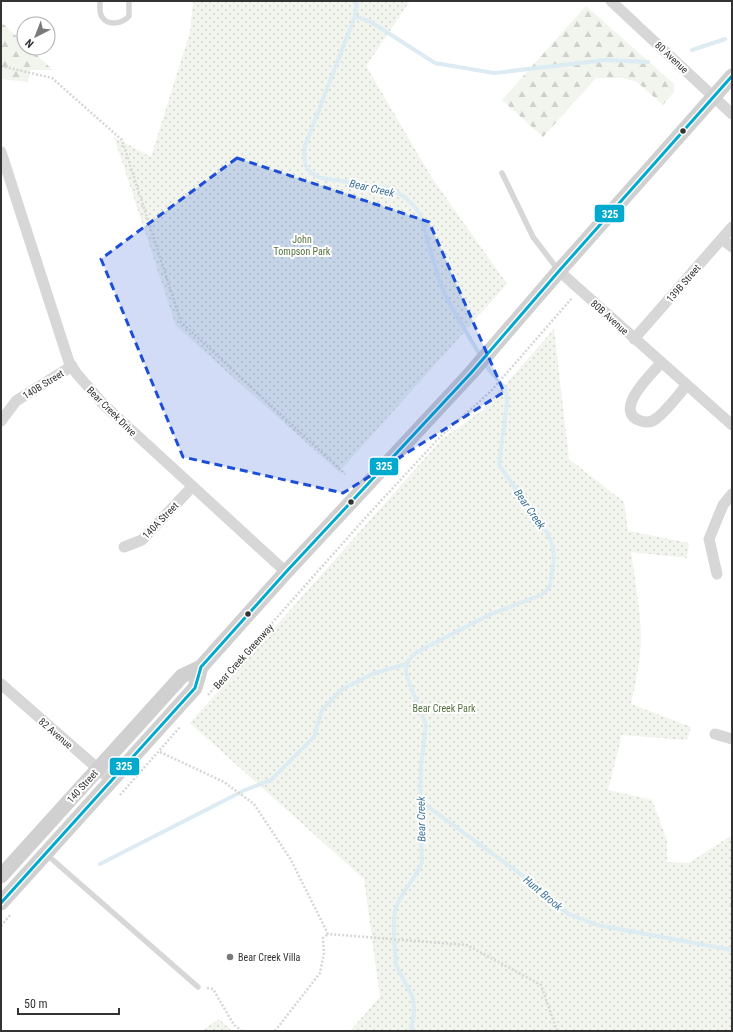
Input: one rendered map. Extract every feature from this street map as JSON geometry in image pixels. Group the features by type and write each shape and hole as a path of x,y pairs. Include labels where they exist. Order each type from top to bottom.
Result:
{"main road":[{"name":"140 Street","path":"1,876 182,676 201,667 286,572 471,373 559,271 732,76"},
{"name":"140 Street","path":"1,903 195,688 201,667"}],"street":[{"name":"80 Avenue","path":"611,1 732,114"},
{"name":"Bear Creek Drive","path":"2,158 72,366 104,405 286,572"},
{"name":"139B Street","path":"634,339 732,227"},
{"path":"722,238 732,247"},
{"name":"80B Avenue","path":"559,271 732,425"},
{"path":"661,363 634,395 630,405 632,414 637,420 647,423 658,418 687,385"},
{"name":"140B Street","path":"1,421 16,401 72,366"},
{"name":"140A Street","path":"124,547 142,540 192,487"},
{"path":"717,574 710,539 723,505 732,494"},
{"name":"82 Avenue","path":"1,684 112,781"},
{"path":"714,734 732,739"}],"lane":[{"path":"100,1 100,12 103,18 114,23 127,18 129,14 129,1"},
{"path":"502,173 534,237 559,271"},
{"path":"46,854 198,987"}],"path":[{"path":"1,66 52,78 122,140 181,322 345,474"},
{"name":"Bear Creek Greenway","path":"204,700 367,516 440,437 491,391 568,303"},
{"path":"118,796 160,752 184,723"},
{"path":"160,752 224,782 254,804 291,860 328,934"},
{"path":"1,926 15,909"},
{"path":"275,1031 320,973 324,953 323,938 328,934 467,945 541,985 558,1031"},
{"path":"198,987 213,989 234,1026 242,1031"}],"highlighted area":[{"path":"237,158 429,222 504,392 343,493 183,457 101,259"}],"green space":[{"name":"John Tompson Park","path":"193,1 410,1 366,66 432,178 507,284 339,472 176,326 114,137 151,157 190,32"},
{"path":"586,6 674,84 674,92 663,105 637,82 623,78 596,78 543,137 502,100"},
{"path":"1,22 16,36 16,56 38,56 53,70 30,70 28,82 1,79"},
{"name":"Bear Creek Park","path":"554,329 569,459 624,502 628,531 689,543 687,558 631,552 638,604 641,645 631,704 691,727 687,740 622,735 608,790 652,800 667,840 667,862 689,863 732,835 732,1031 350,1031 380,997 364,879 190,723 442,439 483,410"},
{"path":"219,1019 232,1031 202,1031"}],"waterway":[{"name":"Bear Creek","path":"357,1 355,16 305,146 304,157 306,166 311,172 321,178 388,188 402,195 414,206 420,214 439,280 448,301 481,357"},
{"path":"355,16 371,22 435,63 494,73 606,60 648,62"},
{"path":"692,50 725,39"},
{"name":"Bear Creek","path":"411,1031 414,1004 412,996 396,964 394,918 397,905 422,862 420,801 421,765 426,725 407,677 406,666 411,657 417,652 491,614 541,595 550,586 554,558 553,547 548,534 499,465 507,403 506,389 485,363"},
{"path":"100,864 245,790 271,780 314,737 322,710 341,690 372,674 406,664"},
{"name":"Hunt Brook","path":"420,801 526,878 544,897 569,914 597,925 732,950"}],"transit line":[{"name":"325","path":"1,903 195,688 201,667 286,572 471,373 559,271 732,76"}],"place":[{"name":"Bear Creek Villa","path":"230,957"}]}
